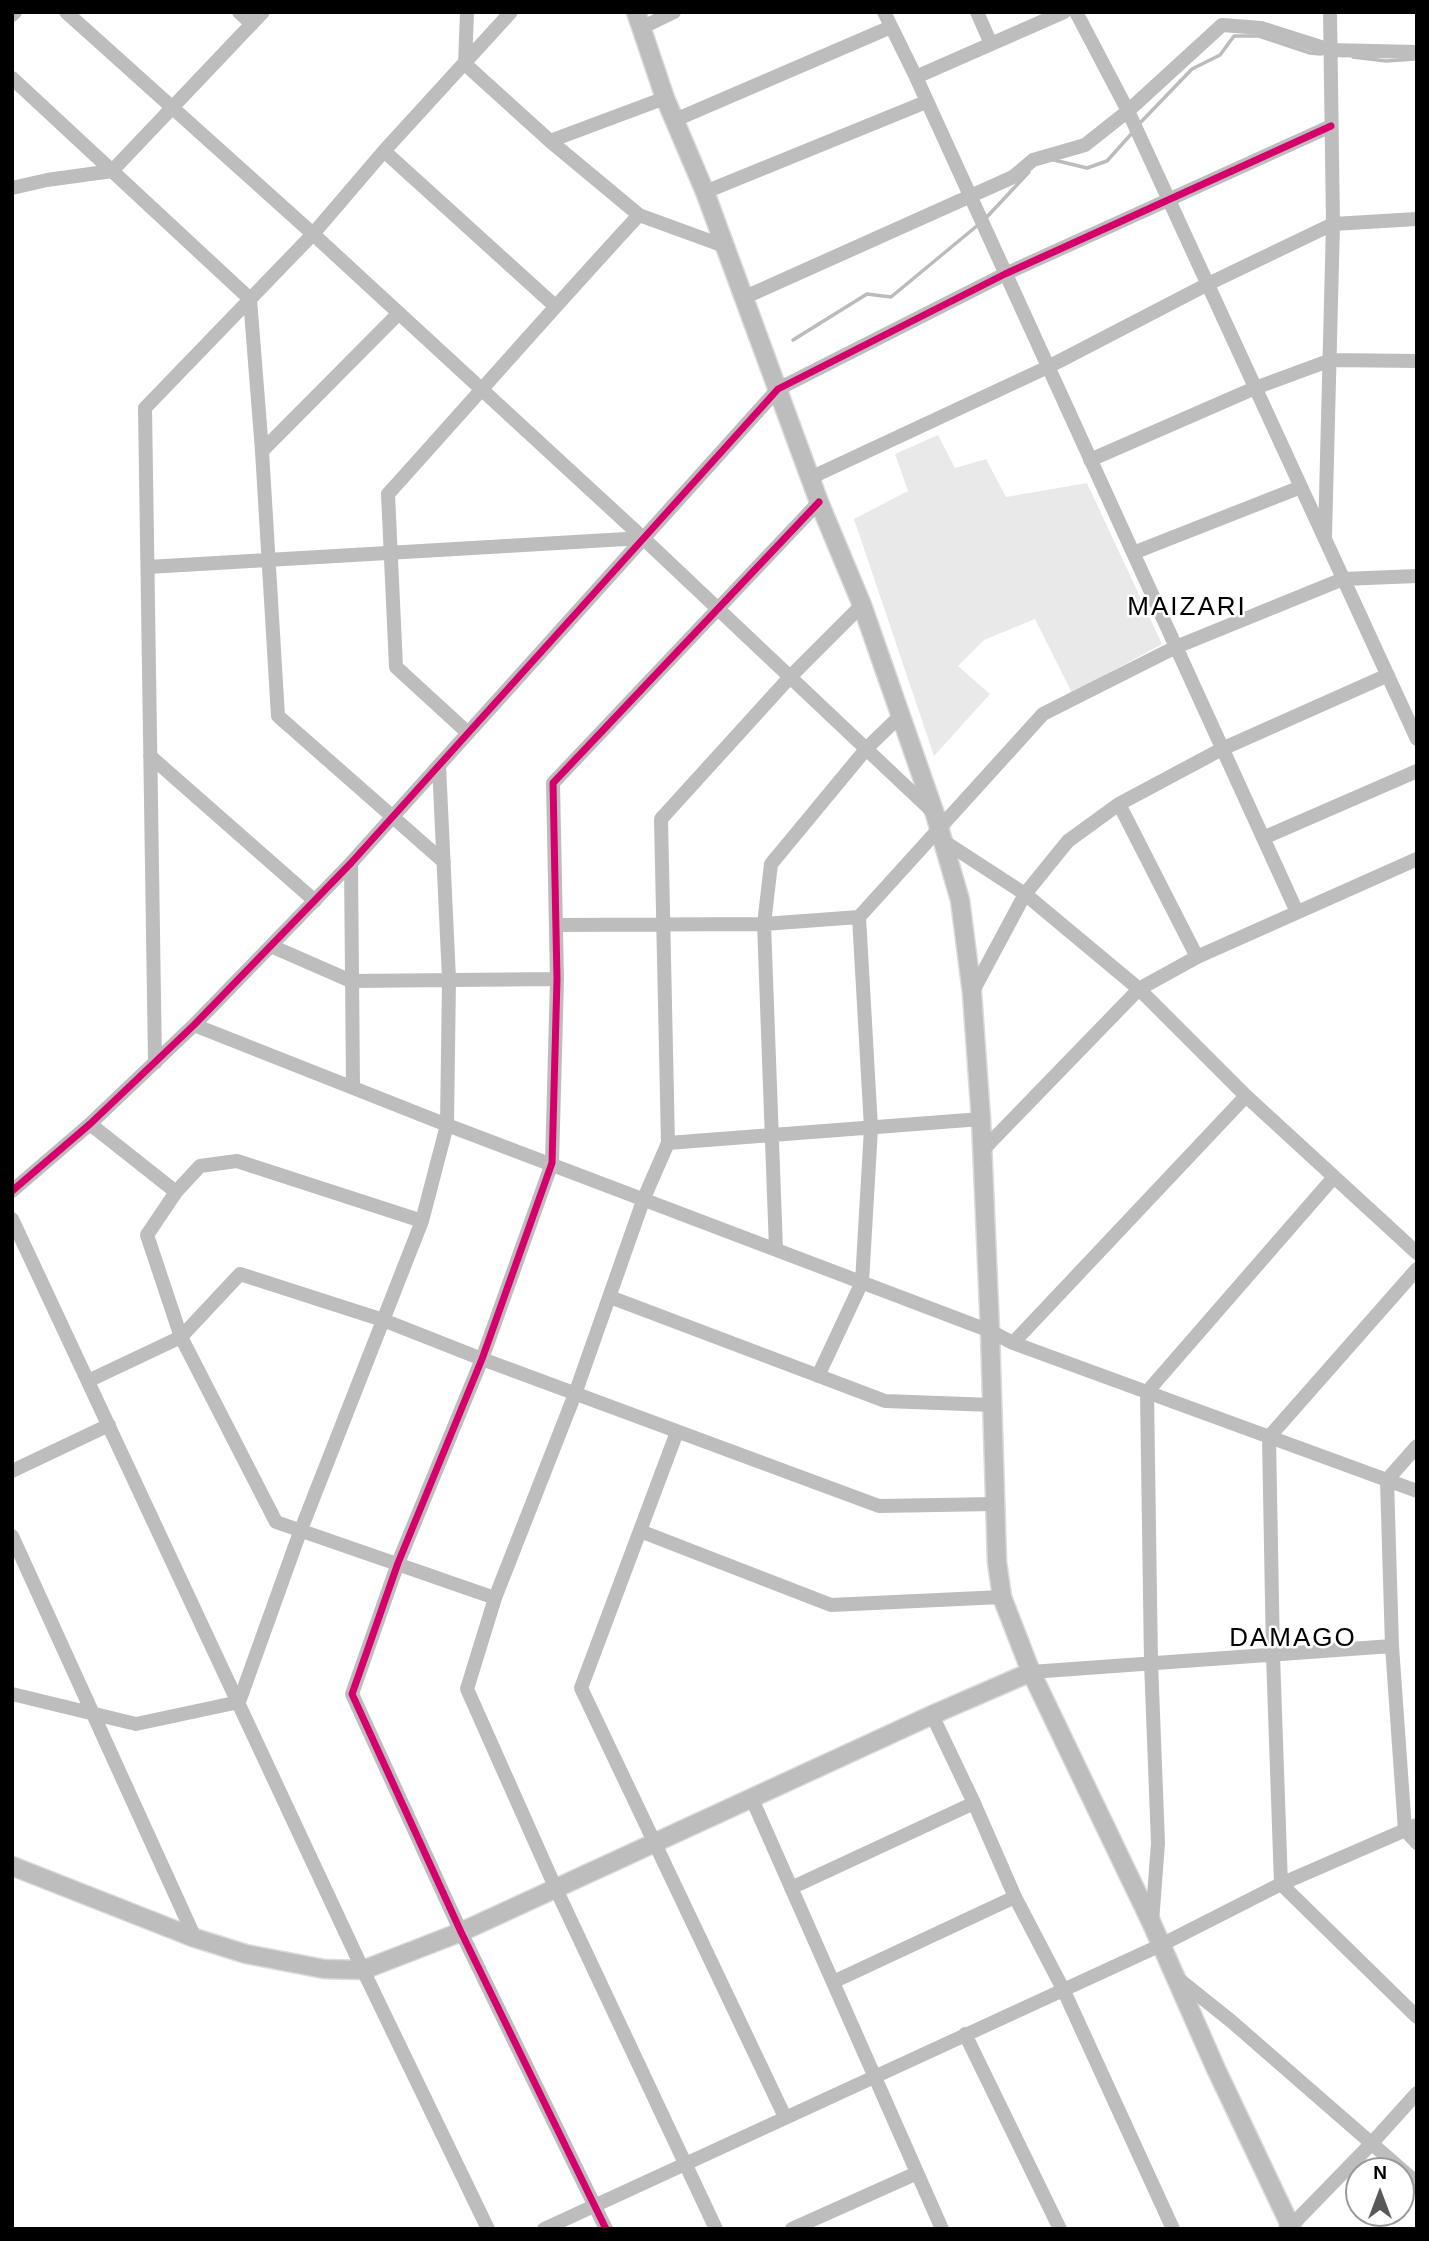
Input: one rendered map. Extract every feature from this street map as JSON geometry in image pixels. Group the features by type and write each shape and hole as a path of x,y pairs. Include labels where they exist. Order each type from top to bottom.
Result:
{"main road":[{"path":"638,20 665,98 705,192 819,502 862,605 939,827 960,900 972,993 981,1119 997,1562 1002,1597 1031,1672 1152,1924 1289,2228"},
{"path":"12,1866 195,1938 246,1954 298,1965 363,1970 461,1932 1031,1672"}],"street":[{"path":"66,12 313,234 643,538 867,748 939,827 1139,989 1246,1096 1417,1253"},
{"path":"239,12 252,24"},
{"path":"12,188 112,171 263,12"},
{"path":"465,64 467,12"},
{"path":"155,1063 145,408 313,234 384,151 511,12"},
{"path":"638,20 674,12"},
{"path":"884,12 1297,912"},
{"path":"977,12 991,44"},
{"path":"916,77 1064,12"},
{"path":"1076,12 1128,111 1417,739"},
{"path":"1325,540 1333,225 1330,12"},
{"path":"743,298 1013,177 1033,160 1085,145 1128,111 1219,19 1261,27 1330,50 1417,52"},
{"path":"675,120 891,27"},
{"path":"465,64 639,215 724,246"},
{"path":"12,78 250,299 278,716 444,862"},
{"path":"551,141 665,98"},
{"path":"705,192 926,102"},
{"path":"12,1191 90,1124 194,1026 315,901 778,389 1005,274 1331,126"},
{"path":"384,151 555,306"},
{"path":"468,733 396,667 388,494 639,215"},
{"path":"810,478 1048,368 1208,284 1333,225 1417,219"},
{"path":"262,451 399,313"},
{"path":"1090,460 1255,388 1331,360 1417,361"},
{"path":"1133,553 1301,487"},
{"path":"606,2229 461,1932 352,1694 398,1563 482,1359 552,1163 556,979 553,782 819,502"},
{"path":"148,566 643,538"},
{"path":"556,925 764,924 859,917 1043,714 1176,647 1343,579 1417,576"},
{"path":"716,2229 556,1889 467,1689 495,1598 575,1394 644,1198 668,1143 661,819 790,677 862,605"},
{"path":"972,993 1025,894 1068,841 1119,804 1222,748 1388,675"},
{"path":"776,1249 764,924 771,864 867,748 901,715"},
{"path":"150,756 315,901"},
{"path":"239,1702 300,1532 422,1221 447,1125 449,979 439,765"},
{"path":"1263,838 1417,771"},
{"path":"1119,804 1197,957"},
{"path":"981,1152 1139,989 1197,957 1417,859"},
{"path":"351,863 353,1086"},
{"path":"818,1376 862,1282 871,1128 859,917"},
{"path":"271,946 351,981 556,979"},
{"path":"194,1026 990,1331 1013,1343 1417,1491"},
{"path":"1013,1343 1246,1096"},
{"path":"668,1143 981,1119"},
{"path":"90,1124 176,1192"},
{"path":"422,1221 237,1161 200,1166 176,1192 148,1235 181,1337 276,1522 495,1598"},
{"path":"1152,1924 1158,1843 1147,1392 1334,1177"},
{"path":"12,1219 363,1970 488,2229"},
{"path":"1417,1269 1269,1437 1281,1884 1417,2017"},
{"path":"88,1381 181,1337 240,1274 383,1320 879,1506 995,1504"},
{"path":"610,1297 885,1401 992,1405"},
{"path":"12,1471 109,1425"},
{"path":"677,1432 580,1688 785,2117"},
{"path":"1417,1446 1387,1480 1392,1646 1411,1827 1417,1843"},
{"path":"640,1531 831,1605 1002,1597"},
{"path":"12,1536 195,1938"},
{"path":"1031,1672 1392,1646"},
{"path":"12,1694 136,1724 239,1702"},
{"path":"932,1715 1015,1897 1063,1989 1173,2229"},
{"path":"752,1799 942,2229"},
{"path":"791,1888 974,1803"},
{"path":"544,2229 1161,1945 1281,1884 1411,1827"},
{"path":"833,1982 1015,1897"},
{"path":"1175,1976 1231,2021 1417,2183"},
{"path":"965,2034 1059,2229"},
{"path":"1289,2228 1371,2144 1417,2092"},
{"path":"792,2229 917,2173"}],"shaded area":[{"path":"938,435 955,468 986,459 1006,497 1087,483 1162,644 1072,693 1035,619 984,640 958,666 990,694 934,756 854,519 908,491 895,454"}],"waterway":[{"path":"1140,123 1192,69 1220,55 1234,36 1259,36 1310,53 1321,54"},
{"path":"1353,57 1386,61 1415,59"},
{"path":"1054,160 1087,168 1107,161 1133,132"},
{"path":"984,220 1029,172"},
{"path":"793,340 867,294 891,297 978,225"}],"cycle path":[{"path":"12,1191 90,1124 194,1025 351,863 778,389 1005,274 1331,126"},
{"path":"606,2229 461,1932 352,1694 398,1563 482,1359 552,1163 557,979 553,783 819,502"}],"district":[{"name":"MAIZARI","path":"1187,608"},
{"name":"DAMAGO","path":"1293,1639"}]}
